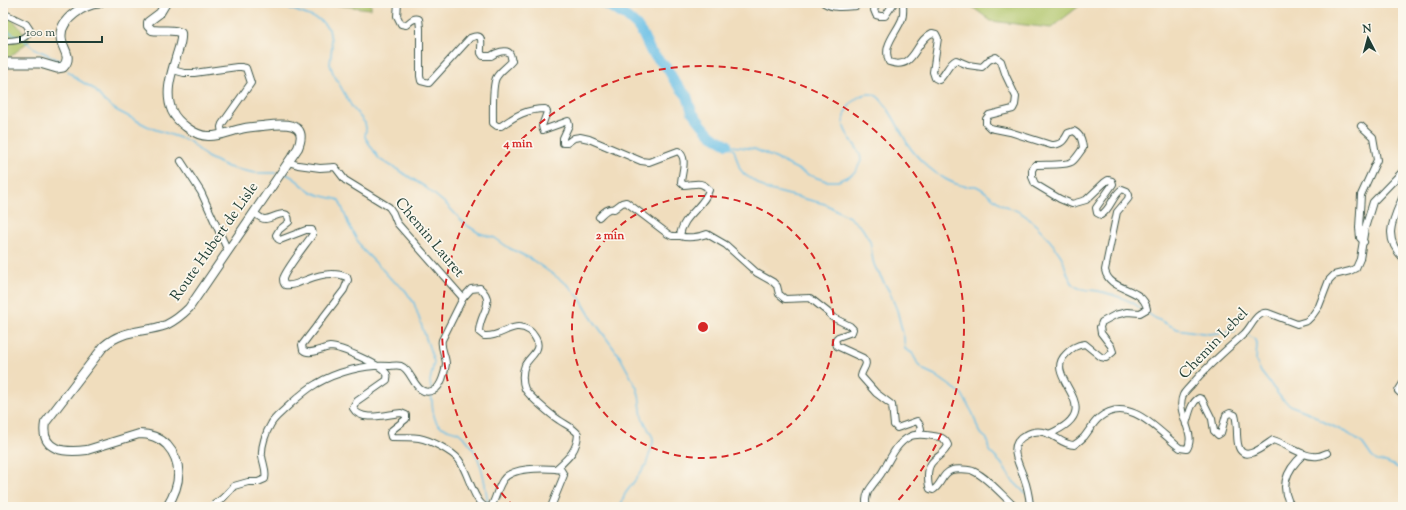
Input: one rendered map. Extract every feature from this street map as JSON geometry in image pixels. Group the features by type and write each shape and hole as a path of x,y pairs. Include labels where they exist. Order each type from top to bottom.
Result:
{"main road":[{"path":"3,63 40,63 57,68 63,67 67,63 67,56 61,39 64,26 74,14 88,5 99,3"},
{"name":"Route Hubert de Lisle","path":"166,3 160,13 148,22 148,26 152,30 179,31 181,33 181,43 169,87 170,104 175,116 180,122 197,134 208,136 222,134 242,128 282,124 298,128 301,134 300,142 288,162 189,308 177,318 166,324 125,333 111,340 104,346 44,423 44,435 47,441 54,448 60,450 87,450 139,434 147,434 164,442 176,456 179,473 172,499 167,507"}],"street":[{"path":"824,3 836,7 856,6 858,3"},
{"path":"877,3 874,10 876,15 880,16 885,16 894,3"},
{"path":"903,3 902,19 889,39 886,55 889,62 895,64 911,59 928,34 932,33 936,34 938,38 933,72 935,78 939,80 942,78 952,62 956,60 968,65 982,67 986,65 989,60 996,57 1001,61 1016,97 1016,105 1013,109 989,115 986,119 986,124 990,128 1010,132 1051,145 1061,144 1065,140 1068,133 1074,131 1078,133 1082,140 1083,148 1072,162 1065,165 1035,165 1032,170 1032,177 1036,184 1060,199 1072,204 1086,200 1105,182 1108,180 1112,181 1113,184 1111,189 1096,208 1096,213 1101,215 1105,213 1117,193 1122,189 1127,191 1129,195 1128,199 1117,212 1105,270 1106,276 1112,283 1136,293 1146,305 1147,310 1140,313 1127,312 1115,315 1102,322 1100,327 1101,333 1111,346 1113,352 1106,358 1101,357 1085,344 1075,346 1062,358 1060,364 1061,375 1074,398 1075,414 1073,419 1067,424 1050,434"},
{"path":"399,4 397,16 401,24 406,25 412,19 419,19 420,76 421,81 424,83 429,83 470,38 474,36 478,36 481,39 481,53 483,56 491,56 504,51 511,54 512,61 495,81 492,106 493,123 497,126 501,126 525,111 545,109 547,112 542,126 543,130 568,121 569,125 563,138 563,143 567,143 574,138 580,137 589,139 641,161 649,162 678,150 684,157 681,182 684,185 696,182 702,183 706,185 709,190 706,198 684,223 680,236"},
{"path":"3,13 26,24 30,30 22,39 16,41 3,40"},
{"path":"173,70 184,73 237,67 246,68 251,83 222,124 222,134"},
{"path":"1361,126 1373,137 1377,160 1361,195 1358,228 1360,238 1364,242"},
{"path":"181,161 201,192 228,251"},
{"name":"Chemin Lauret","path":"288,162 320,168 335,167 345,180 389,207 397,223 463,298"},
{"name":"Chemin Lebel","path":"1025,507 1030,505 1030,497 1017,462 1015,451 1016,443 1021,437 1028,433 1037,431 1050,434 1065,443 1074,445 1084,438 1097,419 1107,412 1119,410 1129,411 1139,415 1180,448 1187,448 1190,444 1190,438 1181,406 1183,395 1204,370 1244,334 1259,315 1264,312 1275,315 1293,324 1301,324 1312,316 1320,306 1329,280 1334,275 1356,268 1360,259 1364,242 1365,228 1373,202 1403,170"},
{"path":"1403,196 1390,234 1394,247 1403,258"},
{"path":"600,217 610,208 614,209 626,202 672,236 692,238 707,234 726,245 757,273 773,282 777,286 779,294 785,300 810,298 832,317 853,329 852,332 838,337 835,340 837,346 866,360 862,376 876,393 892,405 894,425 897,428 917,421 921,429 918,434"},
{"path":"254,212 262,219 283,214 288,217 288,222 276,235 280,240 306,230 312,230 314,234 284,277 283,282 285,285 292,286 307,279 323,275 347,277 348,280 344,290 302,345 305,352 328,347 339,348 375,365 386,373 387,380 357,401 353,408 354,410 360,415 369,417 401,412 404,413 406,415 406,419 392,430 390,433 391,437 420,438 450,452 459,460 470,479 480,503 488,507 492,505 500,485 506,476 520,471 561,470 564,475 552,507"},
{"name":"Chemin Lauret","path":"375,365 400,366 407,370 416,386 423,391 432,391 438,388 446,363 441,344 442,340 463,298 471,289 480,288 486,293 489,301 479,326 479,332 484,336 497,335 509,328 520,327 531,332 537,341 537,350 526,365 523,381 525,390 548,412 558,420 574,429 578,434 578,441 572,454 556,469"},
{"path":"211,507 223,498 234,486 248,482 258,482 265,479 266,472 262,454 271,422 301,394 316,384 335,375 375,365"},
{"path":"1403,383 1398,391 1403,394"},
{"path":"1186,426 1191,408 1199,398 1202,399 1212,419 1214,431 1218,435 1221,433 1226,415 1230,413 1235,415 1238,444 1240,451 1245,454 1256,451 1273,440 1304,454 1317,456 1327,453"},
{"path":"867,507 865,502 868,491 880,475 893,453 910,436 918,434 941,437 946,440 948,445 946,450 930,463 928,472 928,485 930,489 933,490 936,488 945,475 952,470 972,470 983,477 1017,507"},
{"path":"1292,507 1287,500 1284,487 1295,461 1304,454"}],"green space":[{"path":"335,3 371,3 371,9 334,5"},
{"path":"967,3 1083,3 1051,28 991,21"},
{"path":"3,8 30,40 3,63"}],"waterway":[{"path":"279,3 283,6 320,20 329,29 332,46 330,64 333,73 352,107 365,123 365,137 379,159 425,187 446,204 468,226 479,233 495,238 509,248 531,259 568,285 579,297 591,317 620,357 637,388 642,417 653,438 653,443 646,465 625,494 620,507"},
{"path":"603,3 627,17 637,26 651,52 667,68 675,82 687,96 692,112 711,135 727,144"},
{"path":"3,28 20,38"},
{"path":"24,40 34,48 60,61"},
{"path":"68,71 77,79 94,89 104,101 116,110 151,128 189,141 207,157 228,167 240,170 256,173 276,173"},
{"path":"727,144 754,149 809,175 826,181 838,181 856,171 861,161 860,155 844,126 843,119 846,111 860,96 868,94 875,95 884,103 907,143 921,161 944,178 954,183 966,186 976,186 980,188 999,203 1022,213 1032,221 1046,235 1061,256 1068,275 1075,286 1080,289 1098,291 1120,297 1140,308"},
{"path":"728,145 734,150 740,169 744,174 766,189 825,204 849,217 862,228 870,241 875,267 889,291 897,310 904,338 905,349 912,353 919,366 924,370 935,375 962,394 973,414 979,432 987,439 989,451 1001,463 1012,480 1025,493"},
{"path":"286,174 315,194 339,200 349,225 362,249 391,279 405,290 414,303 434,362 430,381 431,389"},
{"path":"1146,312 1177,329 1209,334 1235,331"},
{"path":"1248,335 1257,343 1256,361 1261,372 1282,399 1292,406 1310,413 1322,421 1349,434 1363,444 1372,457 1377,461 1386,462 1403,470"},
{"path":"431,393 433,412 437,423 444,428 459,433 472,447 477,456 481,466 488,505"},
{"path":"1031,499 1039,507"}]}
